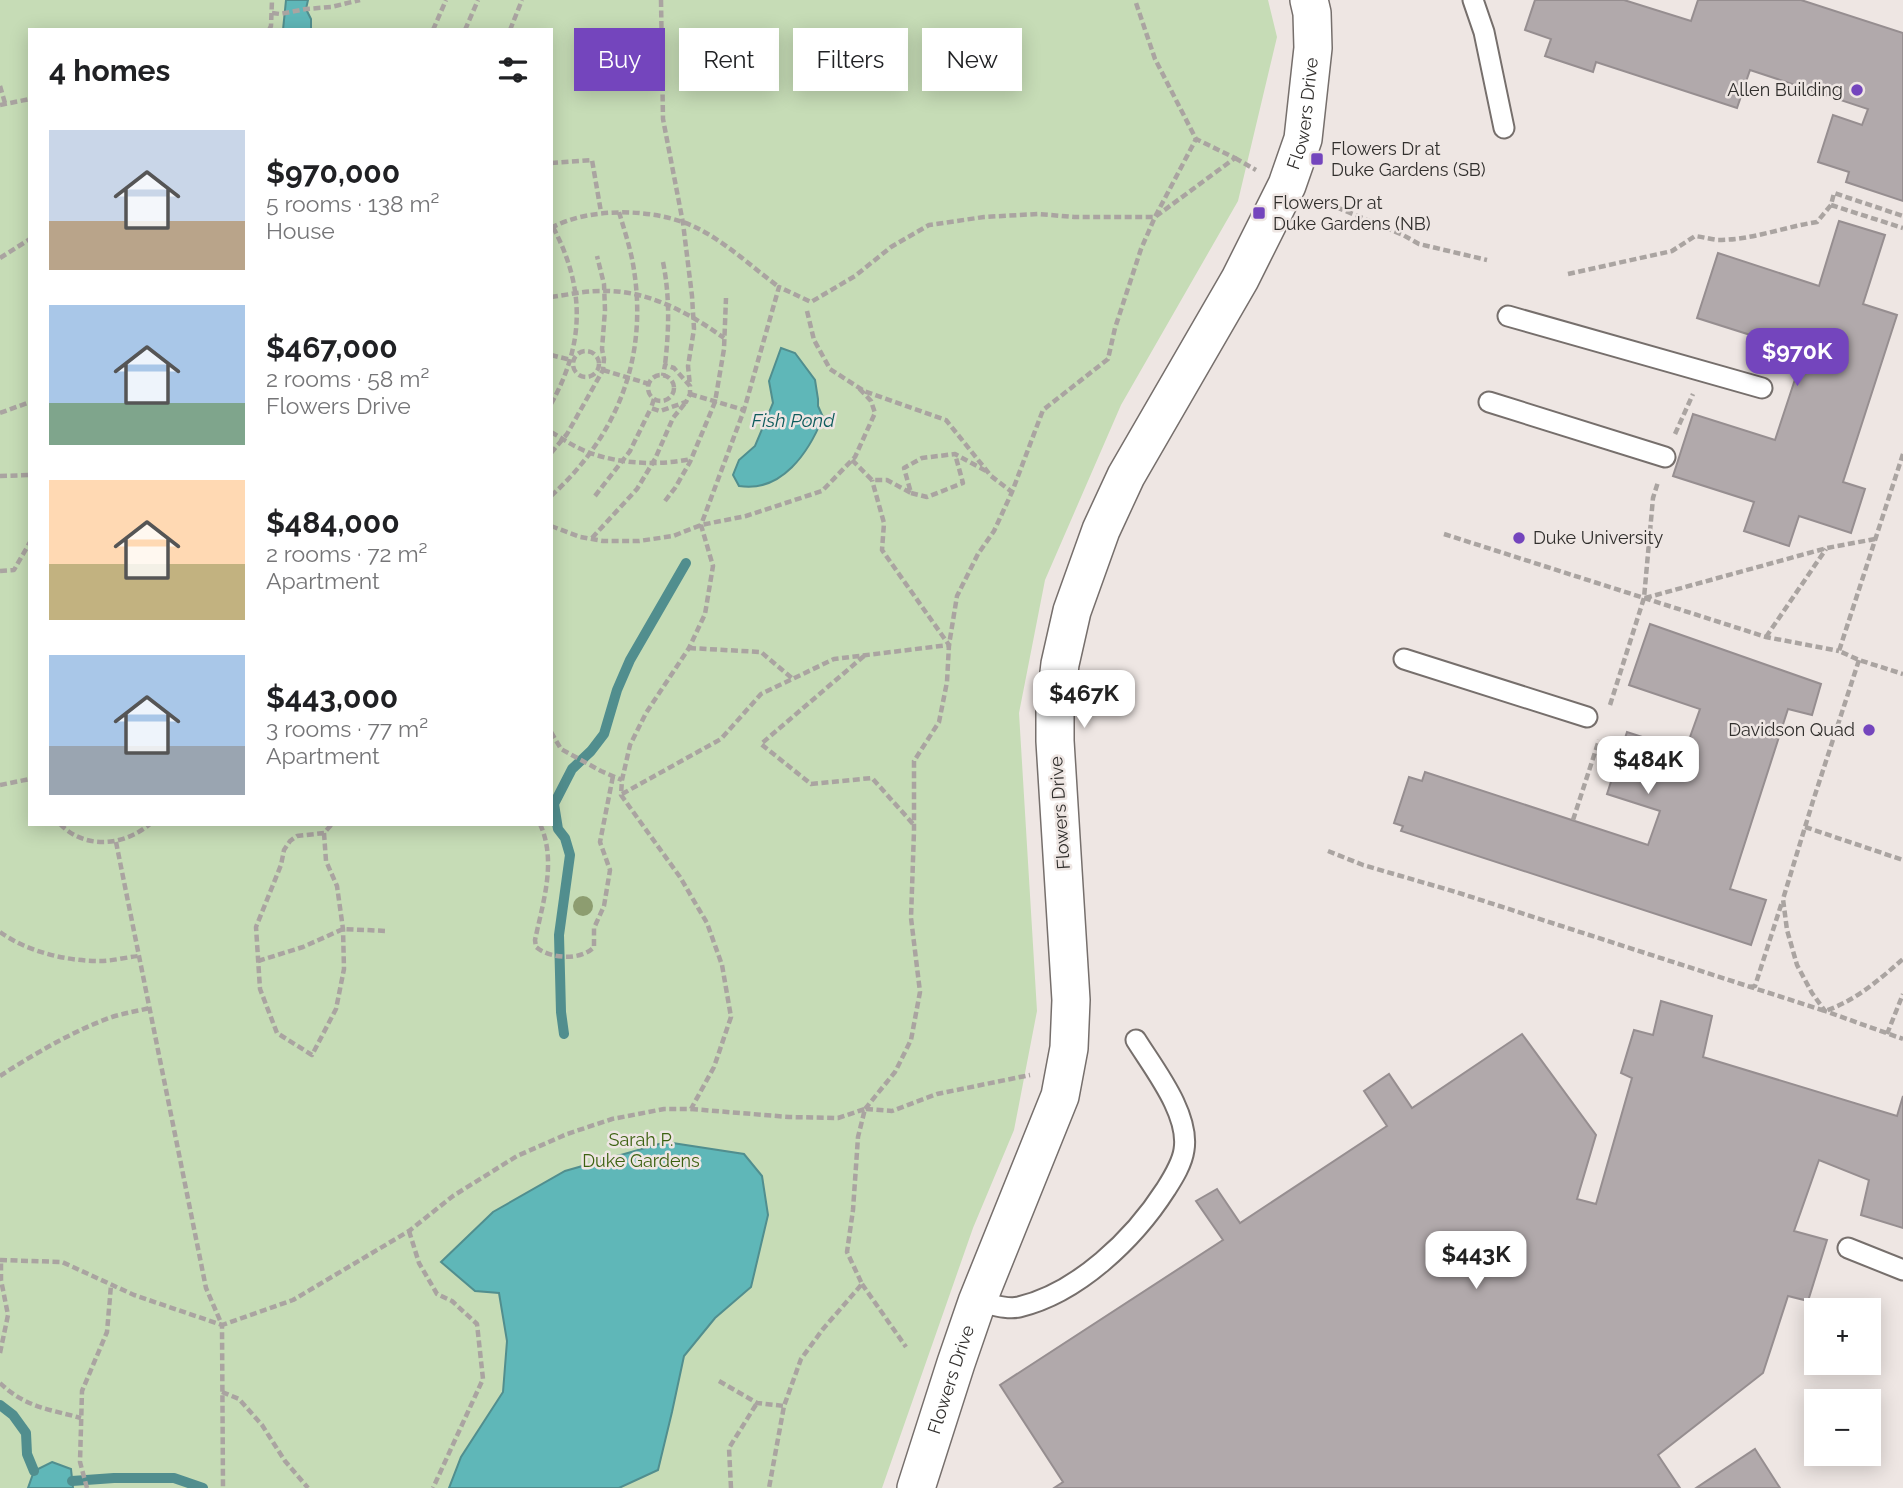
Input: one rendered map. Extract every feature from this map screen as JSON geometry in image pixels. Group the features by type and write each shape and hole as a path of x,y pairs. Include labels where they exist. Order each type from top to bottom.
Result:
{"street":[{"name":"Flowers Drive","path":"916,1488 977,1302 1060,1096 1069,1048 1072,1000 1055,707 1060,664 1072,611 1101,530 1126,476 1240,279 1287,185 1303,139 1313,48 1309,0"}],"lane":[{"path":"1473,0 1484,32 1504,128"},
{"path":"1508,316 1762,388"},
{"path":"1489,402 1665,457"},
{"path":"1404,659 1599,721"},
{"path":"977,1302 1016,1308 1050,1297 1082,1278 1131,1236 1154,1208 1175,1174 1184,1150 1183,1124 1172,1099 1136,1040"},
{"path":"1848,1248 1903,1270"}],"path":[{"path":"270,28 272,0"},
{"path":"271,13 331,7 360,0"},
{"path":"434,28 446,0"},
{"path":"466,28 478,0"},
{"path":"511,28 522,0"},
{"path":"592,538 637,489 673,418 690,394 688,366 694,329 692,296 683,223 663,118 661,0"},
{"path":"1135,0 1155,59 1196,139 1287,185 1419,244 1487,260"},
{"path":"0,86 2,104 28,99"},
{"path":"906,1347 862,1284 847,1252 858,1137 865,1109 895,1072 911,1040 920,992 911,918 914,761 939,722 947,682 949,645 957,596 978,554 994,531 1043,410 1108,359 1115,328 1142,249 1196,139"},
{"path":"553,226 601,212 662,217 683,223 699,229 722,244 779,287 811,302 855,276 891,247 929,225 984,217 1038,214 1156,217 1235,158"},
{"path":"553,163 592,160 601,212"},
{"path":"1568,274 1672,251 1695,236 1717,240 1756,236 1817,222 1830,205 1834,193 1903,216"},
{"path":"1830,205 1903,228"},
{"path":"553,494 576,471 608,425 629,378 637,330 636,294 633,264 619,212"},
{"path":"553,229 570,264 576,293 576,332 571,360 553,400"},
{"path":"0,258 28,240"},
{"path":"553,451 583,408 592,386 598,379 604,359 604,291 597,256"},
{"path":"663,262 669,306 663,376"},
{"path":"691,1109 714,1067 731,1017 722,965 707,923 680,877 621,794 622,780 630,745 646,713 689,648 705,614 713,566 701,525 744,410 779,287"},
{"path":"553,297 604,291 636,294 669,306 725,339"},
{"path":"665,501 691,459 715,402 725,339 726,298"},
{"path":"807,311 814,340 830,369 864,391 946,420 990,474"},
{"path":"571,360 579,352 588,350 598,359 601,369"},
{"path":"553,356 571,360"},
{"path":"571,360 574,371 582,376 588,377 601,369"},
{"path":"665,365 674,368 690,386"},
{"path":"601,369 649,384"},
{"path":"1573,820 1599,721 1644,598 1653,498 1665,457 1703,371"},
{"path":"663,376 673,384 673,392 663,401 654,399 649,393 649,384 654,377 663,376"},
{"path":"553,527 580,537 603,541 639,541 673,536 701,525 746,516 822,491 852,460 874,413 871,401 856,386"},
{"path":"690,394 744,410"},
{"path":"595,496 631,452 654,399"},
{"path":"651,408 660,411 686,402"},
{"path":"0,413 28,403"},
{"path":"553,433 589,453 624,460 670,462 691,459"},
{"path":"911,493 904,468 922,458 955,454 990,474 1012,492"},
{"path":"872,480 887,480 911,493 927,497 963,483 955,454"},
{"path":"1839,651 1903,454"},
{"path":"852,460 872,480 884,523 882,550 949,645"},
{"path":"0,476 28,475"},
{"path":"1444,534 1766,637 1839,651 1903,674"},
{"path":"1644,598 1827,548 1875,539"},
{"path":"0,572 14,570 28,546"},
{"path":"1766,637 1827,548"},
{"path":"621,794 721,739 761,694 834,659 949,645"},
{"path":"689,648 761,652 793,679"},
{"path":"864,656 761,744 811,784 872,778 914,825"},
{"path":"1750,988 1755,986 1858,660"},
{"path":"553,736 561,748 622,780"},
{"path":"553,744 557,743"},
{"path":"541,826 546,837 549,869 535,940 536,947 542,953 552,955 588,953 594,947 594,929 604,906 610,870 600,842 613,776"},
{"path":"0,785 28,779"},
{"path":"62,826 88,840 116,842 140,833 148,826"},
{"path":"324,833 326,861 337,886 343,929 344,969 337,1009 313,1055 277,1033 260,989 256,927 281,865 284,850 290,841 297,836 324,833 330,826"},
{"path":"1805,827 1903,860"},
{"path":"116,842 206,1288 222,1325 223,1488"},
{"path":"1328,851 1825,1011 1903,1039"},
{"path":"1783,899 1787,930 1797,965 1825,1011"},
{"path":"258,961 303,947 343,929 387,931"},
{"path":"0,932 34,951 66,957 101,961 139,956"},
{"path":"1825,1011 1842,1006 1903,959"},
{"path":"1887,1034 1903,994"},
{"path":"0,1076 32,1055 111,1018 150,1008"},
{"path":"0,1353 8,1315 1,1280 1,1260 62,1262 134,1295 222,1325 293,1300 409,1231 453,1196 517,1156 567,1134 612,1119 664,1109 838,1118 865,1109 892,1111 937,1094 1033,1074"},
{"path":"409,1231 419,1263 438,1294 452,1301 477,1324 483,1379 433,1488"},
{"path":"769,1488 784,1406 801,1359 862,1284"},
{"path":"87,1488 79,1462 82,1391 107,1332 111,1285"},
{"path":"719,1381 757,1403 784,1406"},
{"path":"0,1382 14,1396 34,1405 81,1418"},
{"path":"222,1392 239,1399 262,1425 285,1461 308,1488"},
{"path":"731,1488 729,1448 757,1403"}],"green space":[{"name":"Sarah P. Duke Gardens","path":"0,0 1268,0 1277,37 1238,201 1121,405 1045,580 1019,713 1037,1011 1014,1130 973,1228 882,1488 0,1488"}],"water":[{"path":"286,0 308,0 306,9 311,19 311,28 283,28"},
{"name":"Fish Pond","path":"781,348 795,353 815,380 818,406 823,417 810,444 792,467 768,483 739,486 733,475 739,460 755,446 773,403 769,381"},
{"path":"666,1142 744,1154 762,1176 768,1215 751,1287 715,1318 684,1356 658,1470 619,1488 449,1488 461,1457 503,1392 507,1341 499,1293 475,1291 441,1262 493,1212 565,1171"},
{"path":"52,1462 71,1469 73,1488 28,1488 34,1471"}],"building":[{"name":"Allen Building","path":"1535,0 1624,0 1691,21 1698,0 1801,0 1903,33 1903,201 1846,182 1849,172 1818,162 1833,115 1862,125 1868,109 1750,70 1737,108 1596,62 1593,72 1545,56 1551,39 1525,30"},
{"path":"1839,221 1885,235 1863,304 1897,315 1843,482 1865,489 1851,533 1799,516 1789,546 1744,531 1754,502 1673,476 1693,414 1775,440 1804,352 1697,318 1718,253 1819,286"},
{"path":"1650,624 1821,684 1812,715 1788,709 1730,889 1766,900 1751,945 1401,831 1403,826 1394,823 1409,777 1422,781 1425,772 1648,845 1660,811 1607,794 1627,732 1685,751 1700,709 1629,685"},
{"path":"1661,1001 1712,1016 1703,1057 1897,1116 1903,1096 1903,1228 1861,1215 1869,1180 1819,1160 1794,1231 1827,1240 1809,1298 1804,1300 1788,1296 1763,1373 1658,1455 1680,1488 1054,1488 1063,1482 1000,1385 1223,1240 1196,1201 1217,1189 1240,1223 1387,1126 1364,1091 1389,1074 1412,1108 1522,1034 1596,1135 1577,1199 1596,1204 1632,1078 1621,1073 1634,1030 1653,1035"},
{"path":"1755,1449 1780,1488 1696,1488"}],"waterway":[{"path":"564,1034 559,935 570,855 565,838 558,829 554,804 572,769 604,734 617,690 630,660 686,563"},
{"path":"0,1405 13,1415 26,1433 27,1454 34,1471"},
{"path":"72,1481 174,1478 203,1488"}],"place":[{"name":"Allen Building","path":"1857,90"},
{"name":"Flowers Dr at Duke Gardens (SB)","path":"1317,159"},
{"name":"Flowers Dr at Duke Gardens (NB)","path":"1259,213"},
{"name":"Duke University","path":"1519,538"},
{"name":"Davidson Quad","path":"1869,730"}]}
